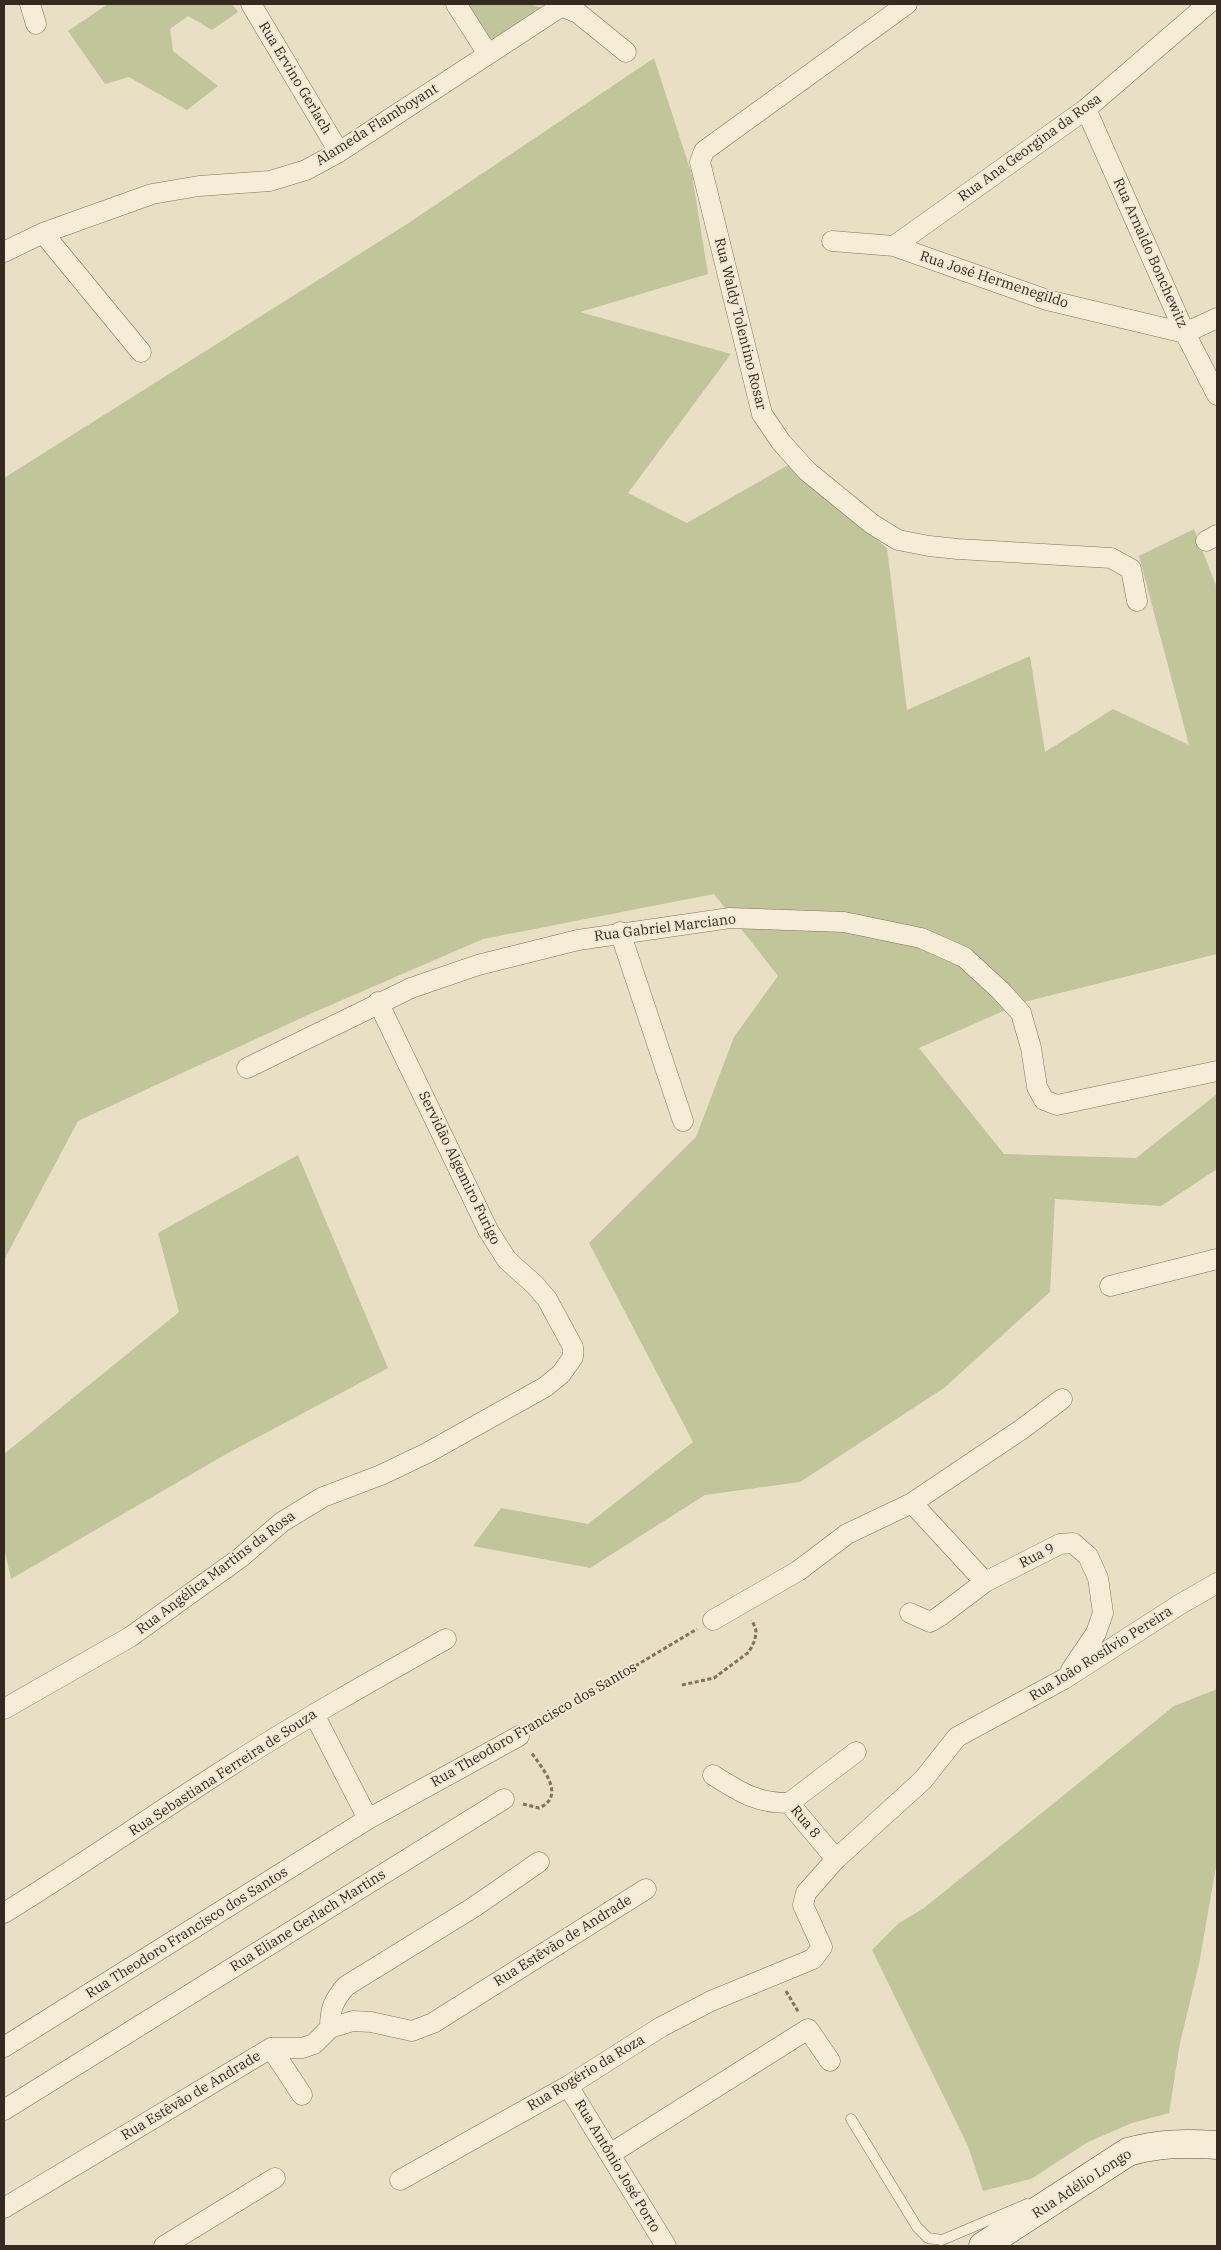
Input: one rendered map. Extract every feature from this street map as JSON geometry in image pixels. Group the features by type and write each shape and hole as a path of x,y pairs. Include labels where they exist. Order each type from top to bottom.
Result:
{"street":[{"path":"30,4 36,24"},
{"name":"Rua Ervino Gerlach","path":"251,4 339,152"},
{"path":"456,4 488,54"},
{"name":"Rua Waldy Tolentino Rosar","path":"907,4 704,151 700,162 762,414 781,442 806,471 872,524 898,540 958,549 1111,558 1131,569 1137,601"},
{"name":"Rua Ana Georgina da Rosa","path":"894,246 1086,109 1208,4"},
{"path":"558,5 578,13 626,52"},
{"name":"Alameda Flamboyant","path":"4,252 43,234 152,194 199,186 270,181 306,170 339,152 488,54 558,5"},
{"name":"Rua Arnaldo Bonchewitz","path":"1086,109 1185,333 1217,394"},
{"path":"43,234 141,352"},
{"name":"Rua José Hermenegildo","path":"832,241 894,246 1047,300 1185,333"},
{"path":"1185,333 1217,318"},
{"name":"Rua Gabriel Marciano","path":"247,1068 378,1002 478,965 578,940 620,932 730,918 844,922 921,938 964,957 1000,990 1021,1013 1031,1048 1037,1088 1044,1100 1057,1105 1217,1071"},
{"path":"620,932 683,1121"},
{"name":"Servidão Algemiro Furigo","path":"378,1002 474,1202 498,1247 507,1260 536,1285 547,1299 573,1347"},
{"path":"1110,1286 1217,1259"},
{"name":"Rua Angélica Martins da Rosa","path":"4,1709 130,1637 240,1558 282,1522 322,1497 381,1475 427,1453 545,1388 561,1374 573,1357 573,1347"},
{"path":"713,1620 798,1571 847,1534 912,1503 1022,1429 1062,1399"},
{"path":"912,1503 985,1582"},
{"name":"Rua 9","path":"910,1613 930,1622 985,1582 1060,1544 1073,1543 1088,1556 1098,1578 1103,1613 1096,1633 1064,1680"},
{"name":"Rua João Rosílvio Pereira","path":"776,1973 813,1959 822,1947 802,1904 806,1892 836,1859 923,1780 957,1737 1064,1680 1179,1605 1217,1583"},
{"name":"Rua Sebastiana Ferreira de Souza","path":"4,1913 96,1856 230,1766 314,1714 446,1639"},
{"path":"314,1714 368,1819"},
{"name":"Rua Theodoro Francisco dos Santos","path":"4,2047 368,1819 519,1736"},
{"path":"789,1803 856,1752"},
{"name":"Rua 8","path":"713,1775 750,1797 769,1803 789,1803 836,1859"},
{"name":"Rua Eliane Gerlach Martins","path":"4,2110 504,1799"},
{"path":"330,2028 330,2010 334,2000 346,1986 474,1907 539,1862"},
{"name":"Rua Estêvão de Andrade","path":"4,2208 270,2048 289,2050 302,2048 314,2044 330,2028 353,2021 371,2022 412,2031 433,2023 646,1889"},
{"name":"Rua Rogério da Roza","path":"400,2180 568,2086 661,2027 711,2001 776,1973"},
{"path":"610,2154 808,2029 830,2061"},
{"path":"270,2048 302,2095"},
{"name":"Rua Antônio José Porto","path":"568,2086 666,2246"},
{"name":"Rua Adélio Longo","path":"983,2246 1030,2218 1087,2177 1128,2152 1151,2145 1178,2143 1217,2145"},
{"path":"164,2246 276,2178"}],"lane":[{"path":"851,2119 916,2227 934,2241 942,2240 976,2226 1087,2177"}],"path":[{"path":"682,1685 714,1678 749,1652 755,1640 756,1630 745,1601"},
{"name":"Rua Theodoro Francisco dos Santos","path":"519,1736 713,1620"},
{"path":"504,1799 510,1798 530,1807 540,1808 550,1801 553,1796 553,1790 547,1776 519,1736"},
{"path":"776,1973 808,2029"}],"green space":[{"path":"108,4 232,4 238,12 212,30 188,16 170,29 173,51 218,86 187,110 129,77 105,84 68,31"},
{"path":"468,4 528,4 543,8 492,41"},
{"path":"654,58 692,175 708,274 580,312 731,354 628,493 687,523 788,465 887,548 907,710 1030,656 1045,752 1113,709 1189,745 1139,556 1194,529 1217,588 1217,954 1024,1002 919,1048 1004,1154 1136,1158 1217,1094 1217,1169 1161,1206 1055,1199 1050,1292 944,1388 800,1482 705,1495 590,1568 473,1546 501,1508 588,1524 693,1442 589,1243 696,1137 734,1037 778,976 714,894 483,939 310,1014 78,1121 4,1260 4,478 407,224"},
{"path":"298,1155 388,1368 228,1453 11,1579 4,1548 4,1454 179,1312 158,1233"},
{"path":"1217,1689 1217,1861 1199,1964 1180,2043 1169,2113 1132,2123 1088,2142 1031,2179 983,2191 968,2146 872,1950 899,1923 924,1908 1174,1706"}]}
